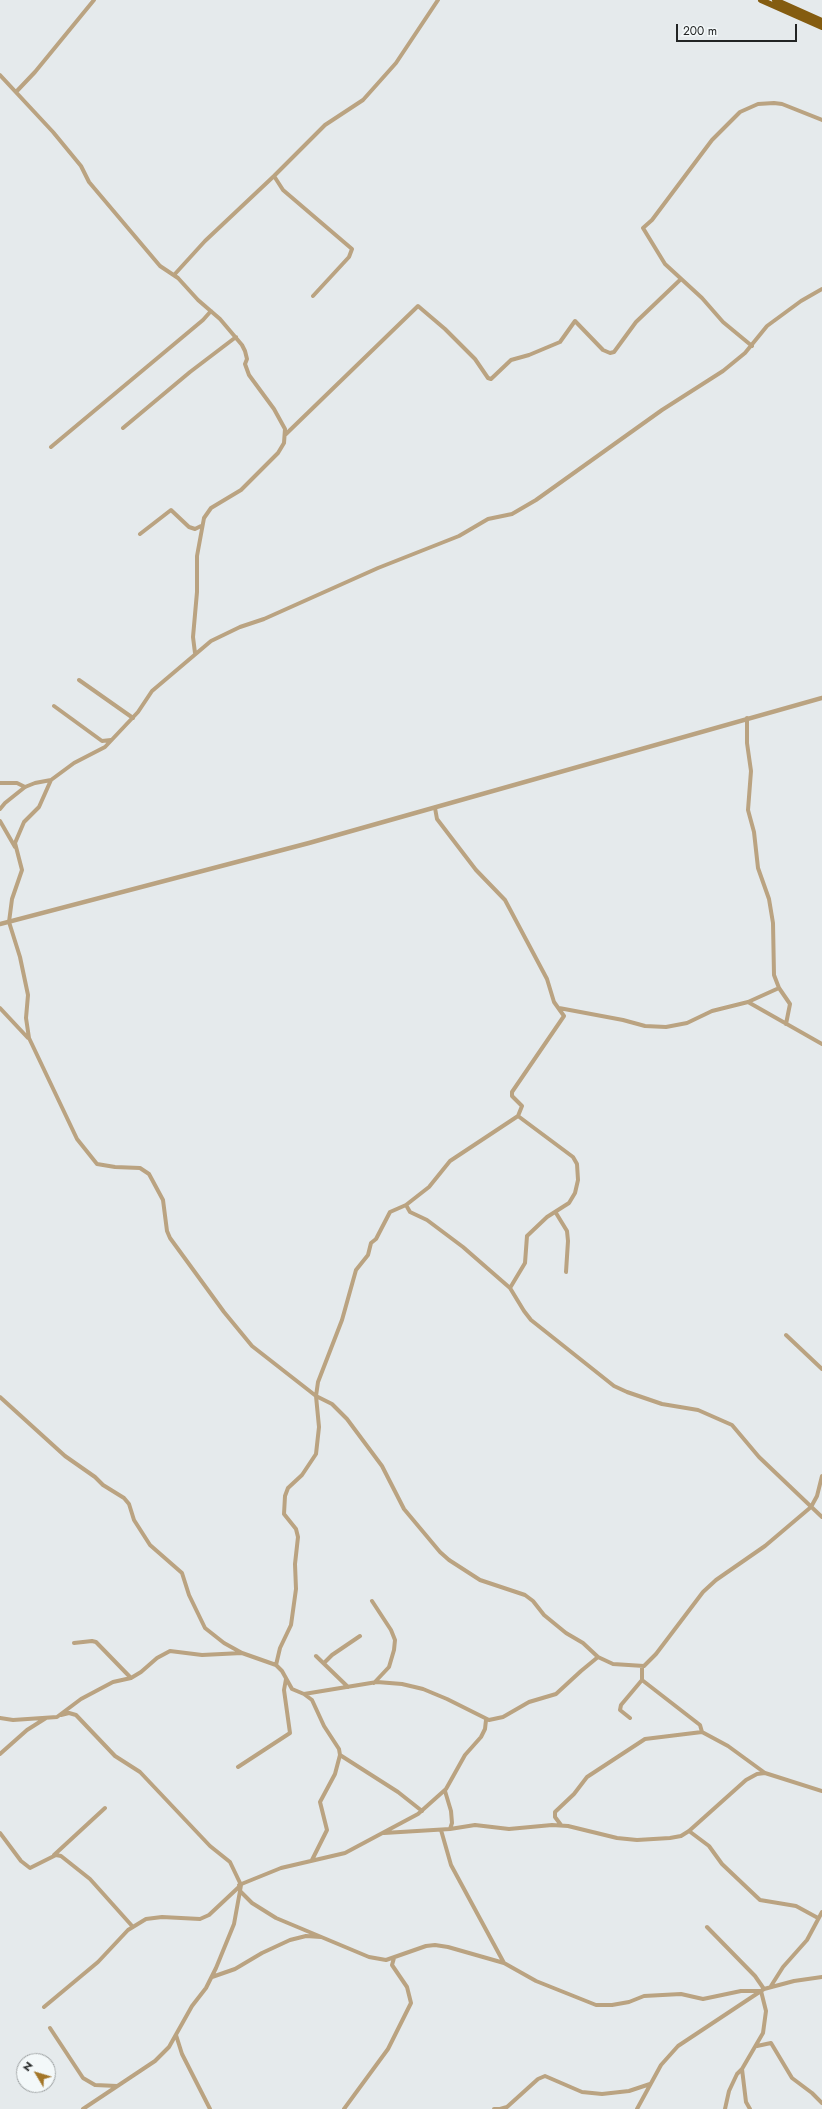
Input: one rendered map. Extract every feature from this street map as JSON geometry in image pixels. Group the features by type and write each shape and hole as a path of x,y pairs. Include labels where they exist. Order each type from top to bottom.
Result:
{"highway":[{"path":"761,0 822,27"},
{"path":"775,0 822,21"}],"street":[{"path":"16,92 35,72 94,0"},
{"path":"174,275 205,241 274,176 325,124 363,100 396,63 438,0"},
{"path":"0,75 54,132 81,166 89,182 160,266 174,275 236,337 245,351 247,359 245,364 249,375 274,409 285,429 286,435 284,443 278,453 241,490 211,508 204,518 201,526 197,556 197,598 193,638 195,653"},
{"path":"752,346 723,322 702,298 660,257 652,239 643,231 643,228 652,220 712,140 737,114 764,103 782,104 822,120"},
{"path":"274,176 283,190 352,249 349,257 313,296"},
{"path":"286,435 418,306 445,329 475,359 488,378 491,379 511,360 529,355 560,342 575,321 603,350 610,353 614,352 636,322 681,279"},
{"path":"0,809 5,802 25,787 35,783 51,780 74,763 100,750 112,740 132,718 152,691 211,641 240,627 264,619 407,556 428,550 459,536 488,519 512,514 536,500 668,406 714,377 738,359 752,346 771,323 822,289"},
{"path":"51,446 203,320 210,311"},
{"path":"122,428 190,372 236,337"},
{"path":"140,534 171,510 189,527 195,529 201,526"},
{"path":"79,680 132,718"},
{"path":"0,924 435,808 747,718 822,698"},
{"path":"54,706 102,741 112,740"},
{"path":"747,718 747,743 751,771 748,810 754,832 756,861 768,899 773,923 775,946 774,975 779,988 790,1004 786,1024"},
{"path":"15,847 15,842 21,828 39,807 51,780"},
{"path":"0,783 17,783 25,787"},
{"path":"276,1665 280,1648 291,1625 296,1589 295,1564 298,1537 296,1529 284,1514 285,1496 288,1488 302,1475 316,1454 320,1427 316,1396 319,1378 342,1320 356,1270 368,1255 371,1243 376,1239 390,1212 406,1205 432,1184 448,1162 518,1116 522,1106 512,1096 512,1092 564,1016 554,1002 547,979 505,900 476,870 437,819 435,808"},
{"path":"0,821 15,847 22,870 10,906 9,922 20,957 28,995 26,1018 29,1038 61,1104 72,1132 94,1161 103,1166 140,1168 148,1174 163,1200 167,1231 170,1238 224,1312 252,1346 316,1396 332,1404 347,1419 382,1466 407,1513 449,1560 480,1580 525,1595 533,1601 544,1615 566,1633 583,1643 598,1658 613,1664 642,1666 656,1654 703,1592 716,1580 765,1546 811,1507 817,1496 822,1476"},
{"path":"559,1008 658,1028 687,1023 712,1011 748,1002 779,988"},
{"path":"748,1002 822,1044"},
{"path":"0,1008 29,1038"},
{"path":"510,1288 525,1263 527,1251 526,1238 547,1217 556,1213 569,1203 578,1180 577,1164 573,1157 518,1116"},
{"path":"406,1205 410,1212 427,1220 463,1247 510,1288 531,1320 614,1386 662,1404 698,1410 732,1425 759,1457 822,1517"},
{"path":"556,1213 567,1232 568,1249 566,1272"},
{"path":"786,1335 822,1368"},
{"path":"0,1397 65,1456 96,1477 103,1485 124,1498 129,1504 134,1520 150,1545 182,1574 189,1595 205,1628 242,1653 276,1665 282,1671 292,1689 304,1694 312,1700 324,1726 339,1749 340,1755 335,1774 320,1802 326,1830 312,1861"},
{"path":"372,1601 392,1630 394,1640 394,1650 389,1667 374,1683"},
{"path":"324,1663 332,1655 360,1636"},
{"path":"74,1643 96,1642 131,1678"},
{"path":"0,1718 13,1720 56,1718 81,1699 113,1682 131,1678 170,1651 202,1655 242,1653"},
{"path":"316,1656 348,1687"},
{"path":"304,1694 374,1683 402,1684 423,1689 447,1699 486,1720 503,1717 529,1702 556,1694 598,1658"},
{"path":"630,1718 620,1710 622,1705 642,1680 642,1666"},
{"path":"238,1767 290,1733 284,1690 286,1679"},
{"path":"642,1680 700,1724 702,1732"},
{"path":"61,1715 69,1713 76,1715 115,1756 140,1772 210,1846 230,1862 240,1885 229,1939 212,1977 192,2006 169,2047 155,2061 83,2109"},
{"path":"0,1754 27,1730 46,1718"},
{"path":"44,2008 98,1962 121,1936 146,1919 200,1919 209,1915 240,1885 270,1871 345,1853 422,1811 444,1791 465,1755 481,1737 485,1729 486,1720"},
{"path":"560,1825 555,1818 555,1812 574,1794 590,1774 643,1740 702,1732 728,1746 766,1773 822,1791"},
{"path":"340,1755 398,1792 422,1811"},
{"path":"384,1833 441,1830 475,1825 509,1829 542,1825 560,1825 604,1837 637,1840 675,1837 689,1831 746,1780 766,1773"},
{"path":"444,1791 451,1811 452,1823 450,1829"},
{"path":"51,1858 105,1808"},
{"path":"441,1830 450,1865 504,1963"},
{"path":"689,1831 710,1846 722,1864 760,1900 796,1906 818,1918"},
{"path":"0,1833 21,1861 30,1868 56,1855 61,1856 90,1879 133,1927"},
{"path":"240,1891 252,1903 276,1918 368,1957 386,1960 426,1946 435,1945 504,1963 536,1981 596,2005 629,2002 644,1996 681,1994 703,1999 741,1991 762,1990"},
{"path":"771,1986 783,1967 807,1940 822,1912"},
{"path":"707,1927 755,1976 762,1990 766,2021 763,2033 742,2069 737,2074 729,2091 725,2109"},
{"path":"212,1977 235,1969 262,1953 290,1940 306,1936 323,1937"},
{"path":"344,2109 388,2049 411,2003 408,1987 392,1965 394,1958"},
{"path":"637,2109 666,2058 678,2046 762,1990 771,1986 822,1977"},
{"path":"50,2028 83,2078 95,2085 117,2086"},
{"path":"176,2035 182,2054 210,2109"},
{"path":"756,2046 771,2042 792,2078 812,2092 822,2103"},
{"path":"742,2069 746,2102 750,2109"},
{"path":"494,2109 507,2107 538,2079 545,2076 582,2092 602,2094 629,2091 651,2084"}]}
